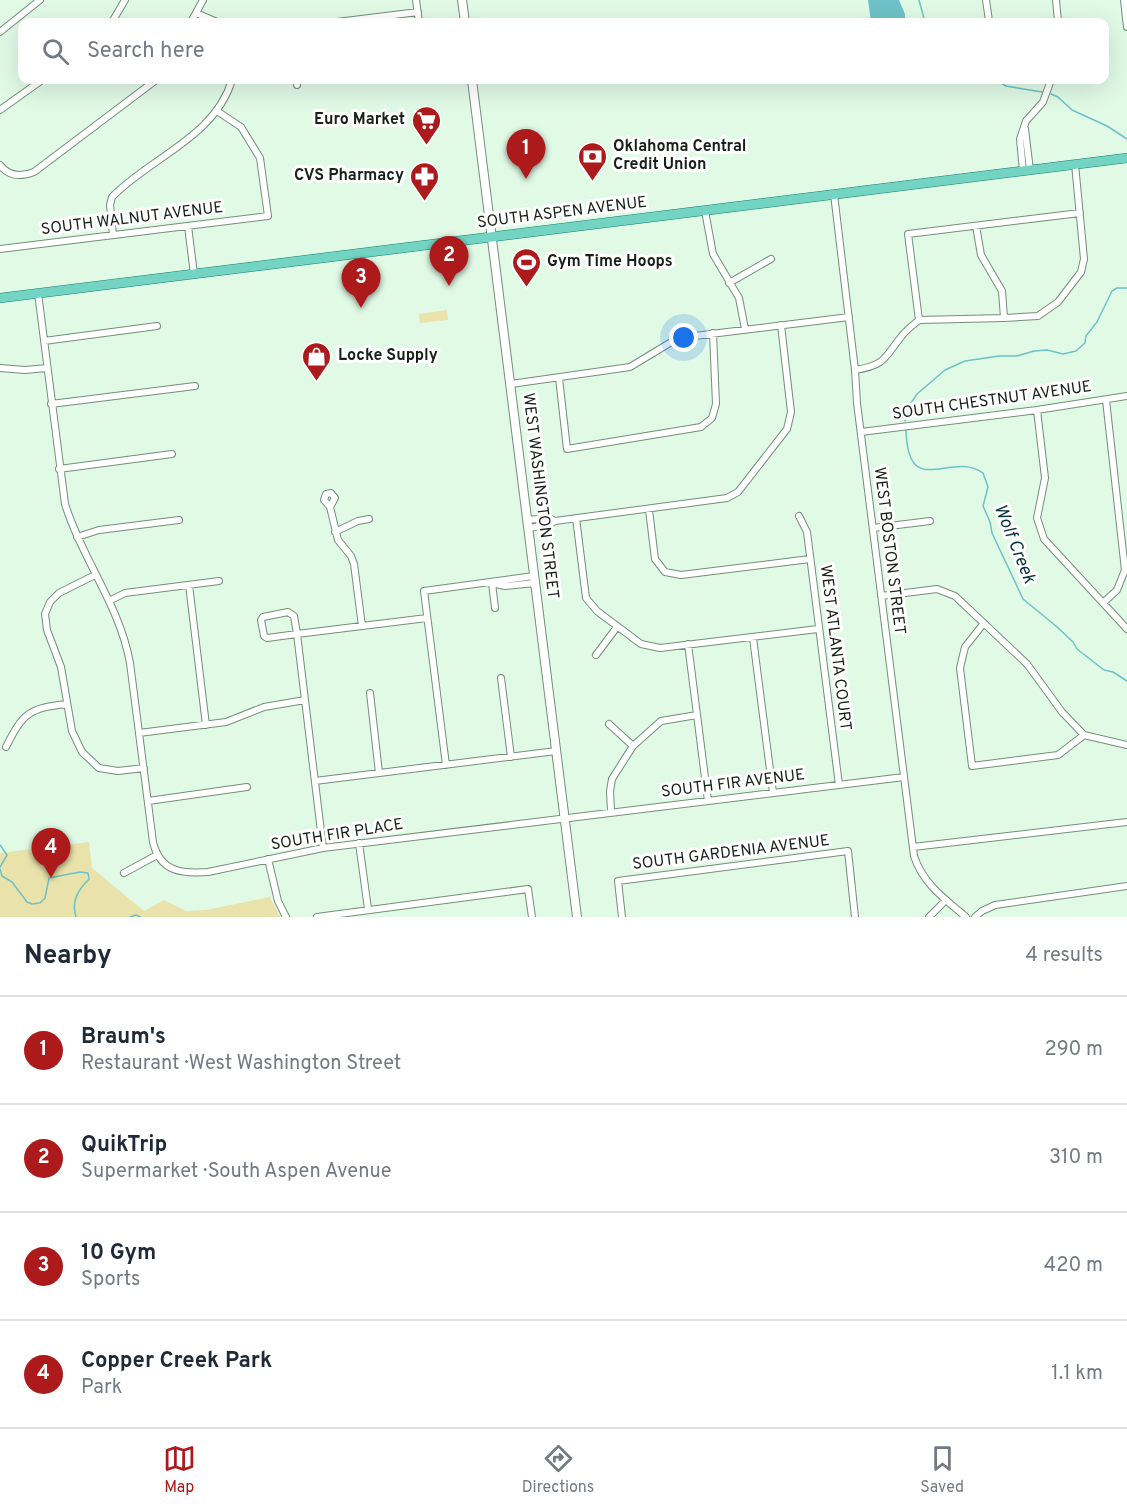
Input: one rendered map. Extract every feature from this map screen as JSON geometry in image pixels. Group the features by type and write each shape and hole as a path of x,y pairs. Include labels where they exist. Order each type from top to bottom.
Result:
{"main road":[{"path":"462,0 464,18"},
{"name":"WEST WASHINGTON STREET","path":"473,84 577,917"},
{"name":"SOUTH ASPEN AVENUE","path":"0,298 1127,158"}],"street":[{"path":"0,32 40,0"},
{"path":"114,18 125,0"},
{"path":"193,18 203,0"},
{"path":"416,0 419,18"},
{"path":"986,0 989,18"},
{"path":"1056,0 1058,18"},
{"path":"1124,0 1127,27"},
{"path":"375,18 418,12"},
{"path":"196,13 208,18"},
{"path":"0,110 36,84"},
{"path":"0,165 5,172 14,175 24,176 34,172 151,84"},
{"path":"113,235 110,205 112,197 194,134 217,111 230,84"},
{"path":"1027,170 1024,125 1040,107 1049,84"},
{"name":"SOUTH WALNUT AVENUE","path":"0,249 268,216 260,158 241,127 217,111"},
{"path":"855,370 871,367 887,358 902,336 919,320 1038,315 1058,302 1081,272 1084,259 1075,164"},
{"name":"WEST BOSTON STREET","path":"834,194 914,856 929,884 966,917"},
{"path":"705,211 712,254 739,298 745,329"},
{"path":"919,320 908,234 1080,213"},
{"path":"188,226 194,274"},
{"path":"976,226 981,255 1002,291 1004,318"},
{"path":"729,283 771,259"},
{"path":"38,293 65,504 77,537 120,625 128,653 140,733 153,842 157,855 124,873"},
{"path":"511,384 630,367 678,338 849,317"},
{"path":"528,524 549,525 555,521 649,510 727,498 738,492 787,429 790,412 781,325"},
{"path":"44,340 157,326"},
{"path":"559,378 567,449 701,427 712,418 716,404 713,333"},
{"path":"0,368 25,370 47,368"},
{"path":"51,405 195,386"},
{"name":"SOUTH CHESTNUT AVENUE","path":"861,432 1037,410 1127,396"},
{"path":"1103,603 1117,590 1125,570 1106,400"},
{"path":"1037,410 1045,478 1037,518 1044,539 1127,629"},
{"path":"59,469 172,454"},
{"path":"330,507 335,532 354,564 362,626"},
{"path":"649,510 655,559 665,572 681,575 810,559"},
{"name":"WEST ATLANTA COURT","path":"799,516 807,532 839,785"},
{"path":"576,518 586,598 597,611 641,644 651,648 818,629"},
{"path":"335,532 357,521 369,519"},
{"path":"77,537 99,530 179,520"},
{"path":"873,528 930,521"},
{"path":"96,575 59,593 50,602 45,614 47,630 61,667 74,737 82,752 94,765 110,771 144,768"},
{"path":"446,765 424,591 492,583 506,586 535,579"},
{"path":"109,601 125,593 219,581"},
{"path":"492,583 495,608"},
{"path":"189,585 206,725"},
{"path":"881,596 937,589 955,596 1027,664 1062,712 1084,735 1127,745"},
{"path":"323,848 297,634 294,616 288,612 266,615 261,620 262,631 267,638 297,634 427,618"},
{"path":"984,623 965,647 960,668 972,766 1058,755 1084,735"},
{"path":"596,655 617,627"},
{"path":"753,638 773,793"},
{"path":"688,644 708,801"},
{"path":"501,678 511,757"},
{"path":"370,693 379,773"},
{"path":"140,733 233,721 271,705 305,700"},
{"path":"6,747 18,723 25,716 40,709 67,704"},
{"path":"611,812 612,779 633,746 661,721 697,715"},
{"path":"609,724 633,746"},
{"path":"315,781 556,751"},
{"name":"SOUTH FIR AVENUE","path":"565,818 904,777"},
{"path":"148,801 247,787"},
{"name":"SOUTH FIR PLACE","path":"157,855 171,868 190,873 323,848 565,818"},
{"path":"913,846 1127,822"},
{"path":"359,843 368,909"},
{"name":"SOUTH GARDENIA AVENUE","path":"622,917 618,881 848,851 855,917"},
{"path":"268,859 276,894 286,917"},
{"path":"975,917 995,905 1127,886"},
{"path":"317,917 528,889 532,917"},
{"path":"929,917 946,900"}],"shaded area":[{"path":"447,310 448,320 420,323 419,314"},
{"path":"89,842 92,868 144,911 164,900 186,911 206,910 270,897 280,917 0,917 0,853"}],"water":[{"path":"868,0 899,0 905,14 905,18 870,18"}],"waterway":[{"name":"Wolf Creek","path":"919,0 924,18"},
{"name":"Wolf Creek","path":"1003,84 1042,92"},
{"path":"1051,94 1058,97 1072,110 1107,126 1127,139"},
{"path":"905,421 907,409 917,394 945,370 965,361 1017,356 1034,351 1047,350 1063,354 1076,351 1085,343 1086,336 1097,322 1112,291 1117,288 1127,288"},
{"name":"Wolf Creek","path":"906,430 909,451 914,463 923,469 970,467 983,473 988,487 983,506 992,533 1023,599 1056,626 1077,649 1104,670 1113,672 1127,681"},
{"path":"0,845 7,855 0,867"},
{"path":"0,869 2,876 12,882 27,902 32,904 40,903 45,898 49,878 80,872 88,873 89,879 75,901 76,917"},
{"path":"130,917 136,915 140,917"}],"place":[{"name":"Euro Market","path":"426,146"},
{"name":"Braum's","path":"526,179"},
{"name":"Oklahoma Central Credit Union","path":"592,182"},
{"name":"CVS Pharmacy","path":"425,202"},
{"name":"QuikTrip","path":"449,286"},
{"name":"Gym Time Hoops","path":"526,288"},
{"name":"10 Gym","path":"361,308"},
{"name":"Locke Supply","path":"317,382"},
{"name":"Copper Creek Park","path":"51,878"}]}
